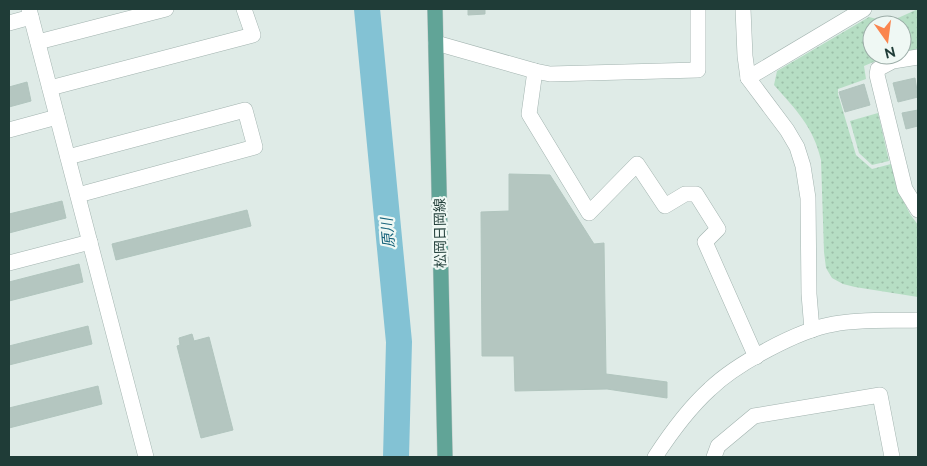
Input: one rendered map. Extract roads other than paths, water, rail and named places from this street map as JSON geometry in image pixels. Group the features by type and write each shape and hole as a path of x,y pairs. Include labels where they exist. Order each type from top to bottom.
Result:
{"main road":[{"name":"松岡日岡線","path":"435,9 445,457"}],"street":[{"path":"38,42 166,9"},
{"path":"50,88 253,35 244,9"},
{"path":"436,43 550,74 698,70 698,9"},
{"path":"744,9 745,56 748,78 787,130 797,147 803,166 808,198 808,294 812,330"},
{"path":"748,78 864,9"},
{"path":"9,23 30,13 146,457"},
{"path":"918,57 893,61 878,68 877,75 905,189 918,210"},
{"path":"535,71 529,114 589,213 637,164 665,206 687,193 695,194 698,197 718,229 705,242 756,357"},
{"path":"68,157 245,110 255,147 78,194"},
{"path":"9,130 57,117"},
{"path":"9,263 90,242"},
{"path":"655,457 666,440 710,388 756,357 812,330 835,324 918,320"},
{"path":"714,457 718,446 754,416 880,394 892,457"}],"waterway":[{"name":"原川","path":"367,9 399,342 396,457"}]}
